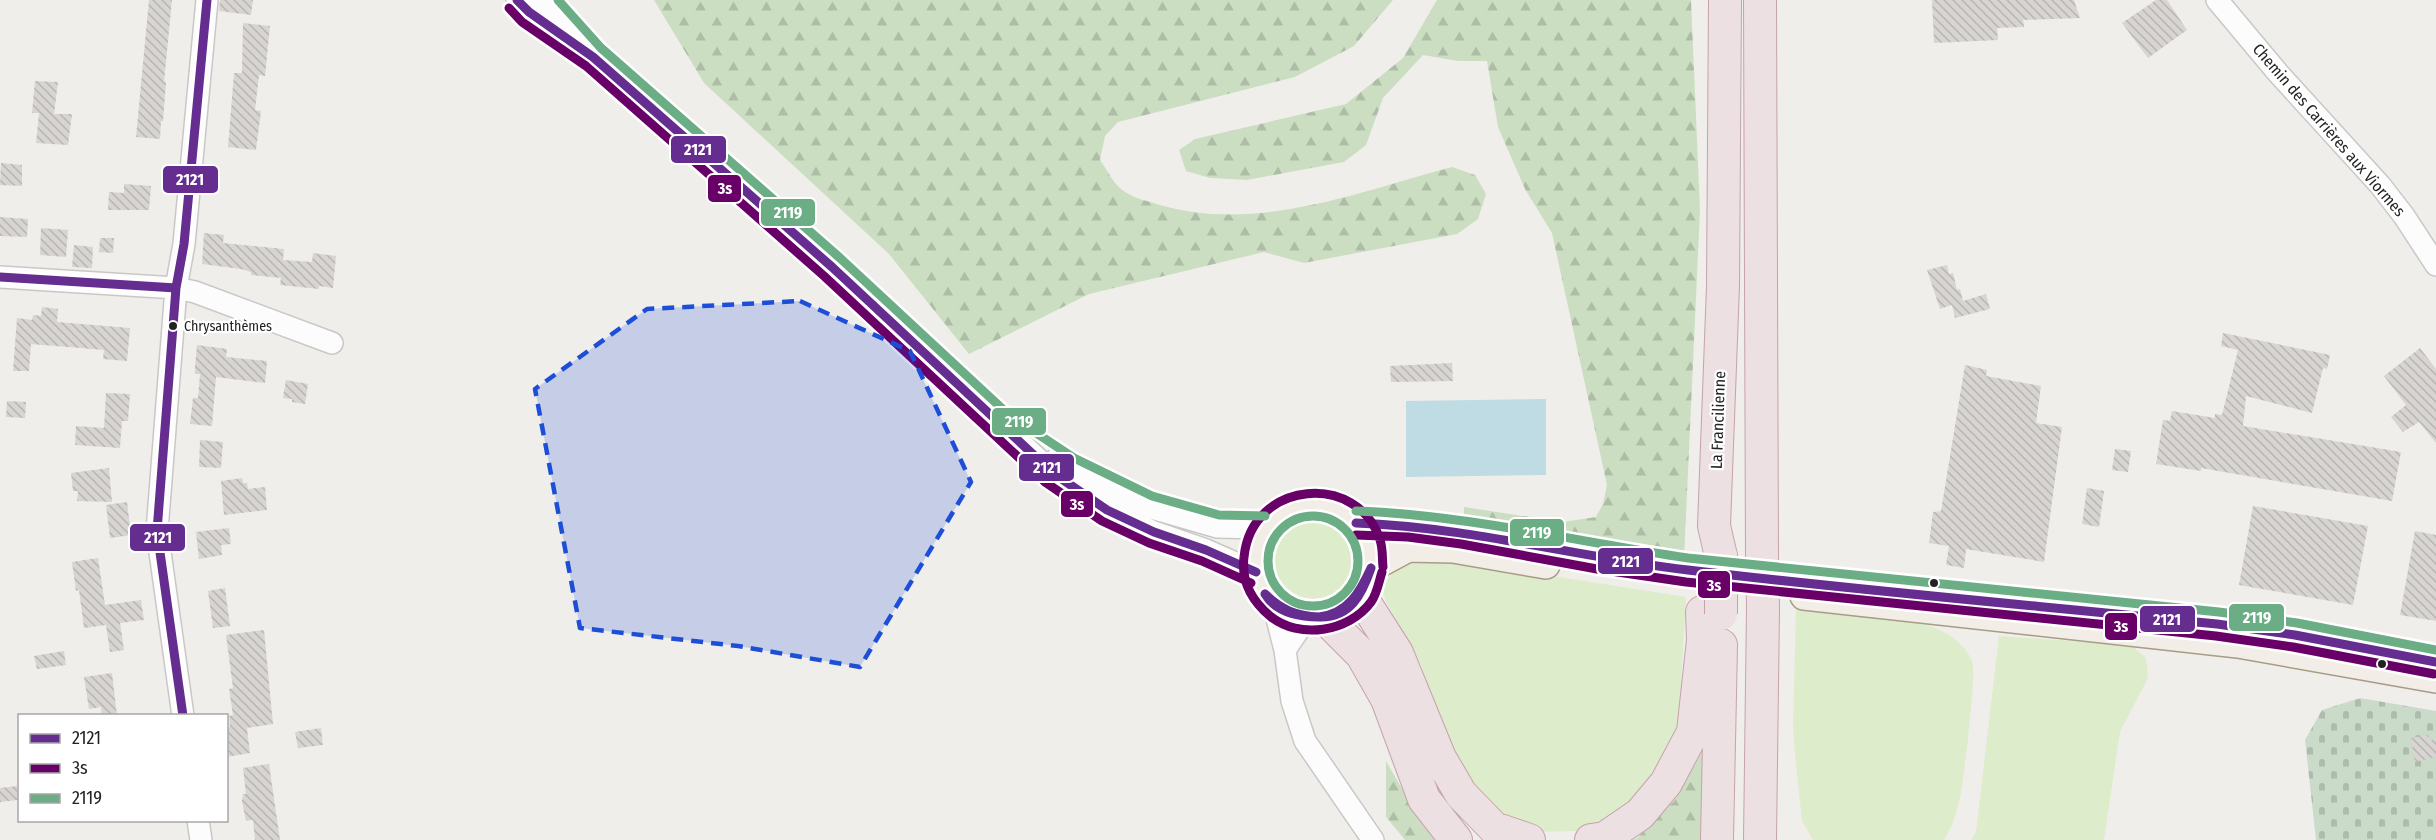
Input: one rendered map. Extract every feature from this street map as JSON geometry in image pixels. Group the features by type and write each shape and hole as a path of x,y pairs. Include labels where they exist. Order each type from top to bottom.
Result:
{"highway":[{"name":"La Francilienne","path":"1712,613 1702,558 1723,286 1725,0"},
{"path":"1760,0 1763,608 1760,840"},
{"path":"1365,581 1440,758 1461,794 1494,828 1529,840"},
{"path":"1591,840 1605,838 1641,814 1666,783 1693,732 1703,640 1712,613"},
{"path":"1712,613 1718,840"},
{"path":"1315,618 1362,655 1388,699 1424,799 1456,840"}],"main road":[{"path":"1365,581 1368,544 1356,523 1341,511 1323,504 1304,504 1286,510 1265,528 1258,542 1255,557 1256,572 1262,589 1273,603 1287,613 1315,618 1350,606 1365,581 1408,548 1453,549 1613,575 1702,558"},
{"path":"1356,523 1409,525 1463,532 1599,556 1702,558"},
{"path":"2436,662 2295,635 2217,624 1805,589 2226,643 2436,679"}],"street":[{"path":"183,714 157,531 176,288 184,244 207,0"},
{"path":"517,0 529,12 593,57 832,267 1053,474 1107,510 1154,532 1206,550 1256,572"},
{"path":"542,0 593,57"},
{"name":"Chemin des Carrières aux Viormes","path":"2217,0 2278,73 2380,185 2404,216 2436,265"},
{"path":"0,278 176,288 195,292 332,343"},
{"path":"1002,424 1068,468 1148,507 1218,527 1265,528"},
{"path":"1273,603 1285,650 1292,701 1305,741 1373,840"},
{"path":"1285,650 1315,618"},
{"path":"198,822 201,840"}],"highlighted area":[{"path":"800,301 910,351 971,482 860,667 738,646 580,628 535,389 647,309"}],"green space":[{"path":"654,0 1393,0 1354,46 1295,77 1118,122 1105,136 1100,160 1115,183 1127,193 1160,205 1197,212 1233,214 1270,212 1307,206 1452,167 1475,175 1486,194 1478,219 1457,234 1304,263 1264,252 1089,294 969,354 889,254 704,83"},
{"path":"1437,0 1691,0 1700,210 1684,559 1464,520 1464,507 1563,522 1596,517 1603,504 1607,485 1552,233 1525,189 1498,127 1487,61 1458,61 1423,55 1383,98 1366,145 1344,162 1247,180 1210,178 1186,171 1179,150 1195,139 1346,104 1403,58"},
{"path":"1306,521 1322,521 1336,527 1347,538 1353,552 1353,568 1347,582 1336,593 1322,599 1306,599 1292,593 1281,582 1275,568 1275,552 1281,538 1292,527"},
{"path":"1439,558 1686,597 1678,736 1654,785 1615,819 1577,831 1534,832 1491,814 1466,783 1432,701 1421,664 1385,600 1383,585 1395,571 1407,564"},
{"path":"1796,606 1867,612 1920,622 1943,631 1961,644 1972,661 1972,699 1959,804 1944,840 1813,840 1802,821 1793,727"},
{"path":"1999,636 2131,645 2146,658 2148,678 2120,732 2104,840 1971,840 1976,832"},
{"path":"2360,698 2436,711 2436,840 2316,840 2305,740 2322,710"},
{"path":"1704,748 1703,840 1633,840 1675,800"},
{"path":"1386,761 1421,822 1437,840 1405,840 1386,817"}],"water":[{"path":"1546,399 1546,475 1406,477 1406,401"}],"building":[{"path":"149,0 172,0 160,139 136,137"},
{"path":"220,0 253,0 251,15 219,11"},
{"path":"1932,0 2074,0 2080,18 2023,20 2024,27 1997,28 1998,40 1934,43"},
{"path":"2156,0 2167,0 2187,30 2148,58 2122,23"},
{"path":"243,23 270,26 265,76 259,75 255,110 261,111 256,150 228,147 234,73 242,73"},
{"path":"35,81 58,82 54,114 72,114 68,145 36,143 39,113 32,113"},
{"path":"1,163 22,165 22,186 0,185"},
{"path":"124,184 151,186 149,210 108,210 109,192 124,193"},
{"path":"0,217 28,219 27,237 0,236"},
{"path":"41,228 68,230 66,257 40,255"},
{"path":"204,233 224,235 223,243 284,249 283,260 312,262 313,253 336,256 333,288 280,285 281,278 251,275 251,272 241,269 202,264"},
{"path":"100,238 114,238 113,253 99,252"},
{"path":"74,245 93,247 92,268 72,267"},
{"path":"1947,265 1949,274 1953,273 1957,290 1960,289 1963,301 1986,294 1990,309 1955,318 1952,305 1940,309 1927,270"},
{"path":"42,307 58,309 57,322 130,328 127,361 103,359 104,350 31,344 29,371 13,371 17,318 32,320 33,315 41,316"},
{"path":"2223,333 2330,355 2327,369 2323,368 2312,413 2246,396 2243,426 2401,452 2392,501 2201,468 2201,471 2156,464 2163,420 2170,421 2172,411 2215,418 2215,414 2222,415 2238,350 2221,346"},
{"path":"197,345 227,349 226,357 267,361 265,383 216,377 212,426 190,424 193,398 198,398 200,374 195,374"},
{"path":"2420,348 2436,369 2436,443 2419,422 2403,432 2391,417 2406,405 2384,376"},
{"path":"1452,363 1453,381 1391,382 1390,366"},
{"path":"1965,365 1987,370 1986,376 2041,386 2036,423 2062,427 2044,562 1966,549 1964,568 1946,565 1949,546 1929,543 1933,512 1941,511"},
{"path":"286,380 308,384 305,404 283,398"},
{"path":"106,393 130,394 128,421 122,421 120,448 75,445 76,426 104,428"},
{"path":"7,401 26,402 25,418 6,417"},
{"path":"200,440 223,442 221,468 199,467"},
{"path":"2115,449 2131,451 2128,472 2112,470"},
{"path":"109,468 112,502 77,501 78,491 73,491 71,473"},
{"path":"242,478 243,483 247,483 248,489 265,487 267,510 224,515 221,481"},
{"path":"2087,488 2104,491 2099,527 2082,524"},
{"path":"127,502 131,535 110,538 106,505"},
{"path":"2253,506 2368,526 2353,605 2239,585"},
{"path":"229,528 231,544 221,545 222,555 199,559 196,532"},
{"path":"2415,531 2436,535 2436,621 2400,615"},
{"path":"98,558 105,605 141,600 144,620 120,623 124,650 110,652 106,625 84,628 79,590 76,591 72,562"},
{"path":"225,588 230,626 213,628 208,591"},
{"path":"264,630 273,724 247,728 250,753 228,757 229,716 233,715 229,689 233,688 226,635"},
{"path":"64,651 66,665 37,669 34,656"},
{"path":"112,673 117,714 102,714 101,707 89,709 84,677"},
{"path":"321,728 323,745 298,748 295,732"},
{"path":"2428,735 2429,740 2436,740 2436,757 2415,762 2411,738"},
{"path":"269,764 280,840 255,840 253,820 246,821 242,801 243,794 246,794 243,768"},
{"path":"17,786 18,800 0,802 0,788"}],"tunnel":[{"path":"1687,570 1805,582"}],"transit line":[{"name":"2121","path":"183,714 157,531 176,288 184,244 207,0"},
{"name":"2121","path":"517,0 529,12 593,57 832,267 1053,473 1107,510 1154,532 1206,550 1256,572"},
{"name":"2119","path":"558,0 601,48 840,258 1009,415 1074,458 1152,496 1219,515 1265,516"},
{"name":"3s","path":"509,8 522,22 586,66 824,276 1045,482 1102,521 1149,543 1202,561 1251,583"},
{"name":"2121","path":"0,277 176,288"},
{"name":"3s","path":"1382,572 1373,599 1362,612 1337,626 1309,630 1282,624 1270,616 1249,590 1243,566 1251,531 1266,512 1285,499 1307,494 1330,495 1351,503 1368,518 1381,543 1383,567"},
{"name":"2119","path":"1356,511 1481,523 1688,558 2219,612 2297,623 2436,650"},
{"name":"2119","path":"1304,516 1322,516 1338,523 1351,536 1358,552 1358,561 1358,570 1351,586 1338,599 1322,606 1304,606 1288,599 1275,586 1268,570 1268,552 1275,536 1288,523 1304,516"},
{"name":"2121","path":"1356,523 1440,530 1688,570 2217,624 2295,635 2436,662"},
{"name":"3s","path":"1356,535 1408,537 1461,544 1597,569 1686,582 2216,636 2293,647 2434,674"},
{"name":"2121","path":"1319,617 1339,613 1354,603 1364,587 1371,568"},
{"name":"2121","path":"1319,617 1345,607 1357,593 1371,568"},
{"name":"2121","path":"1265,594 1289,611 1319,617"},
{"name":"2121","path":"1265,594 1275,606 1289,613 1319,617"}],"place":[{"name":"Chrysanthèmes","path":"173,326"}]}
